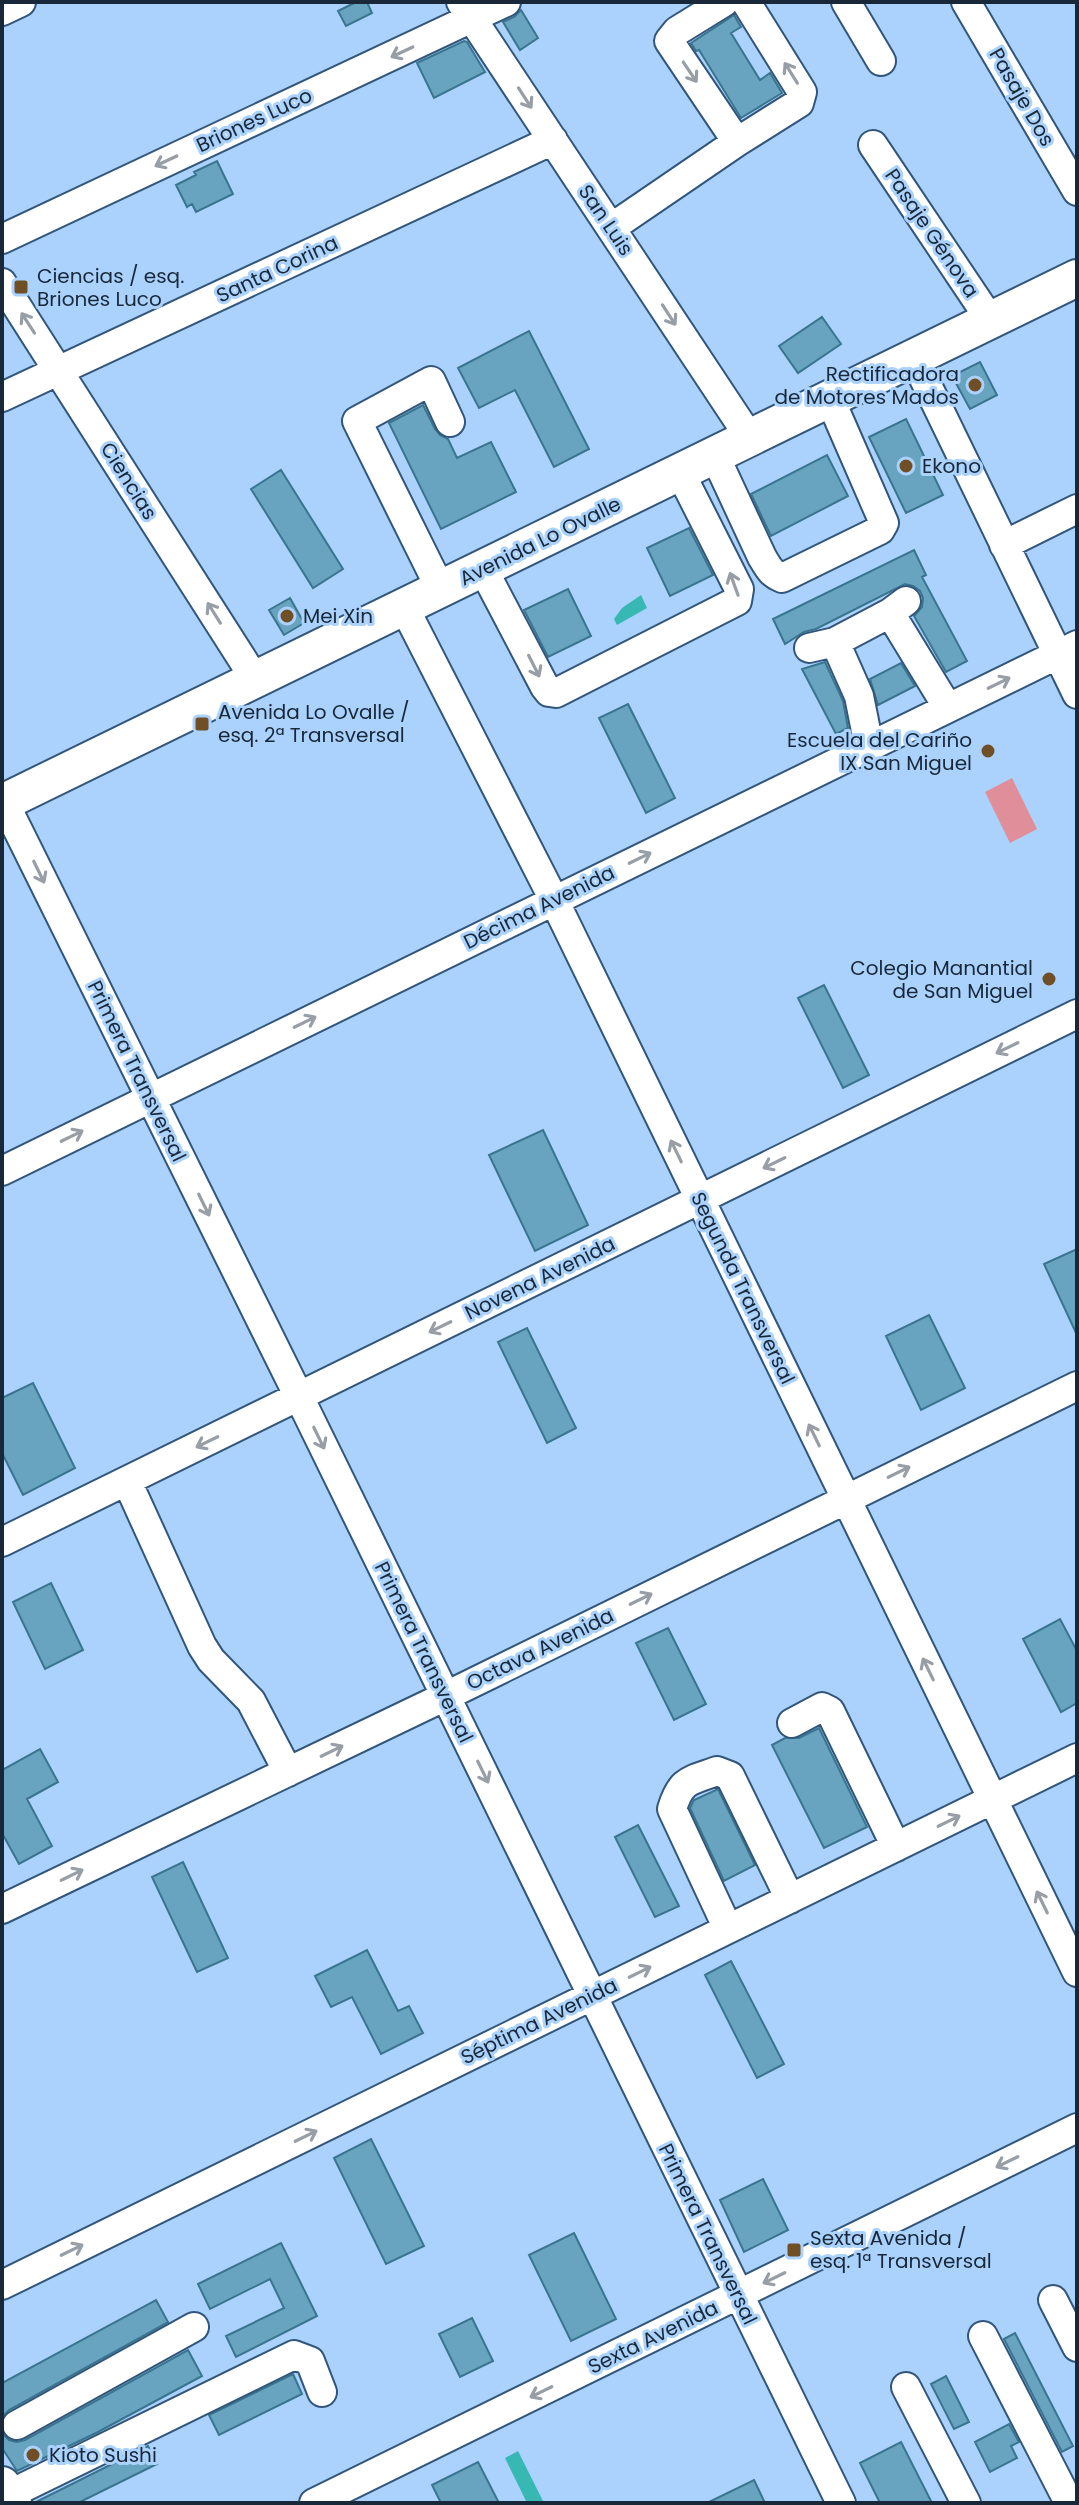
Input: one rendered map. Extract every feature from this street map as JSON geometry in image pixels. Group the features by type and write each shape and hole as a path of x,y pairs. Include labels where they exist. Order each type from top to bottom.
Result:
{"main road":[{"name":"Avenida Lo Ovalle","path":"3,802 1077,278"}],"street":[{"path":"2,11 21,2"},
{"name":"Briones Luco","path":"2,239 467,10 506,2"},
{"path":"724,2 677,31 669,41 737,142"},
{"path":"611,228 799,103 802,92 746,2"},
{"path":"846,2 881,61"},
{"name":"Pasaje Dos","path":"966,2 1077,191"},
{"name":"San Luis","path":"467,10 750,438"},
{"name":"Santa Corina","path":"2,397 553,140"},
{"name":"Pasaje Génova","path":"873,145 991,321"},
{"name":"Ciencias","path":"2,283 255,679"},
{"path":"914,358 1004,545 1067,650 1077,694"},
{"path":"441,590 357,421 431,381 450,422"},
{"path":"715,456 769,571 775,575 782,578 880,530 884,523 830,399"},
{"path":"483,569 546,690 556,693 737,601 739,589 680,472"},
{"path":"1004,545 1077,509"},
{"name":"Segunda Transversal","path":"404,607 554,900 1077,1972"},
{"path":"869,746 859,696 822,645 898,607 948,708"},
{"name":"Décima Avenida","path":"2,1171 1067,650"},
{"name":"Primera Transversal","path":"3,802 299,1397 841,2503"},
{"name":"Novena Avenida","path":"2,1542 1077,1014"},
{"name":"Octava Avenida","path":"2,1909 446,1696 1077,1386"},
{"path":"127,1481 202,1646 211,1660 251,1701 288,1772"},
{"path":"792,1723 822,1707 830,1711 896,1847"},
{"name":"Séptima Avenida","path":"2,2285 1077,1758"},
{"path":"728,1929 672,1809 678,1790 689,1781 717,1771 730,1776 790,1899"},
{"name":"Sexta Avenida","path":"314,2503 1077,2128"},
{"path":"1053,2300 1077,2347"},
{"path":"17,2425 194,2327"},
{"path":"983,2336 1062,2494"},
{"path":"8,2495 294,2355 310,2361 322,2392"},
{"path":"906,2387 966,2503"}],"shaded area":[{"path":"641,595 647,608 617,625 614,619 622,608"},
{"path":"1012,778 1037,829 1010,843 985,792"},
{"path":"518,2451 544,2503 527,2503 505,2458"}],"building":[{"path":"356,2 367,2 372,13 346,26 338,11"},
{"path":"521,10 538,38 520,50 503,22"},
{"path":"734,15 741,27 731,33 760,80 770,73 782,93 741,118 699,50 696,51 691,43"},
{"path":"464,41 485,72 434,98 417,63"},
{"path":"217,161 233,194 196,212 192,204 187,207 176,185"},
{"path":"822,317 841,344 798,373 779,346"},
{"path":"529,331 589,449 554,467 515,390 479,408 458,368"},
{"name":"Rectificadora de Motores Mados","path":"980,362 997,395 970,409 952,376"},
{"path":"423,405 435,429 448,439 457,458 491,442 516,492 441,529 389,423"},
{"name":"Ekono","path":"906,419 943,495 906,513 869,437"},
{"path":"827,455 848,496 771,536 751,494"},
{"path":"281,470 343,569 313,588 251,489"},
{"path":"689,528 713,575 670,596 647,548"},
{"path":"914,550 926,575 922,577 967,661 946,672 914,616 922,607 920,591 905,584 785,644 773,619"},
{"path":"568,589 591,636 548,657 524,610"},
{"name":"Mei Xin","path":"290,598 304,623 284,635 269,610"},
{"path":"825,662 843,701 848,728 836,734 802,669"},
{"path":"901,663 915,686 878,705 870,679"},
{"path":"628,704 675,798 646,813 599,718"},
{"path":"824,985 869,1075 843,1088 798,998"},
{"path":"543,1130 588,1225 535,1251 489,1155"},
{"path":"1077,1249 1077,1335 1044,1264"},
{"path":"929,1315 965,1388 921,1410 886,1336"},
{"path":"527,1328 576,1428 547,1443 498,1342"},
{"path":"33,1383 75,1468 23,1495 2,1453 2,1398"},
{"path":"51,1583 83,1650 45,1669 13,1602"},
{"path":"1060,1619 1077,1651 1077,1703 1061,1712 1023,1639"},
{"path":"668,1628 706,1704 674,1720 636,1643"},
{"path":"819,1728 867,1827 824,1848 772,1745 785,1738 799,1738"},
{"path":"40,1749 58,1782 27,1799 52,1846 19,1864 2,1833 2,1770"},
{"path":"718,1789 755,1865 724,1881 690,1808 694,1800"},
{"path":"638,1825 679,1906 655,1917 615,1837"},
{"path":"183,1862 228,1958 197,1972 152,1877"},
{"path":"367,1950 398,2011 409,2006 423,2033 381,2054 352,1997 331,2007 315,1976"},
{"path":"731,1961 784,2064 757,2078 705,1975"},
{"path":"371,2139 424,2246 386,2264 334,2158"},
{"path":"763,2179 788,2230 744,2252 720,2200"},
{"path":"574,2233 616,2319 571,2341 529,2255"},
{"path":"281,2243 317,2316 236,2357 226,2336 284,2308 270,2279 210,2309 198,2284"},
{"path":"156,2300 168,2322 9,2410 2,2417 2,2383"},
{"path":"472,2318 493,2361 460,2377 439,2334"},
{"path":"1015,2333 1073,2446 1062,2452 1004,2339"},
{"path":"188,2350 202,2376 98,2432 17,2471 2,2448 2,2433 9,2440 25,2440"},
{"path":"293,2374 302,2394 219,2435 209,2415"},
{"path":"946,2376 969,2422 954,2429 931,2384"},
{"path":"1009,2424 1019,2442 1011,2446 1017,2458 990,2472 975,2442"},
{"path":"901,2442 932,2503 880,2503 860,2463"},
{"path":"148,2446 157,2464 78,2503 34,2503"},
{"path":"478,2462 499,2503 441,2503 432,2485"},
{"path":"754,2480 765,2503 707,2503"}],"place":[{"name":"Ciencias / esq. Briones Luco","path":"21,287"},
{"name":"Rectificadora de Motores Mados","path":"975,385"},
{"name":"Ekono","path":"906,466"},
{"name":"Mei Xin","path":"287,616"},
{"name":"Avenida Lo Ovalle / esq. 2ª Transversal","path":"202,724"},
{"name":"Escuela del Cariño IX San Miguel","path":"988,751"},
{"name":"Colegio Manantial de San Miguel","path":"1049,979"},
{"name":"Sexta Avenida / esq. 1ª Transversal","path":"794,2250"},
{"name":"Kioto Sushi","path":"33,2455"}]}
